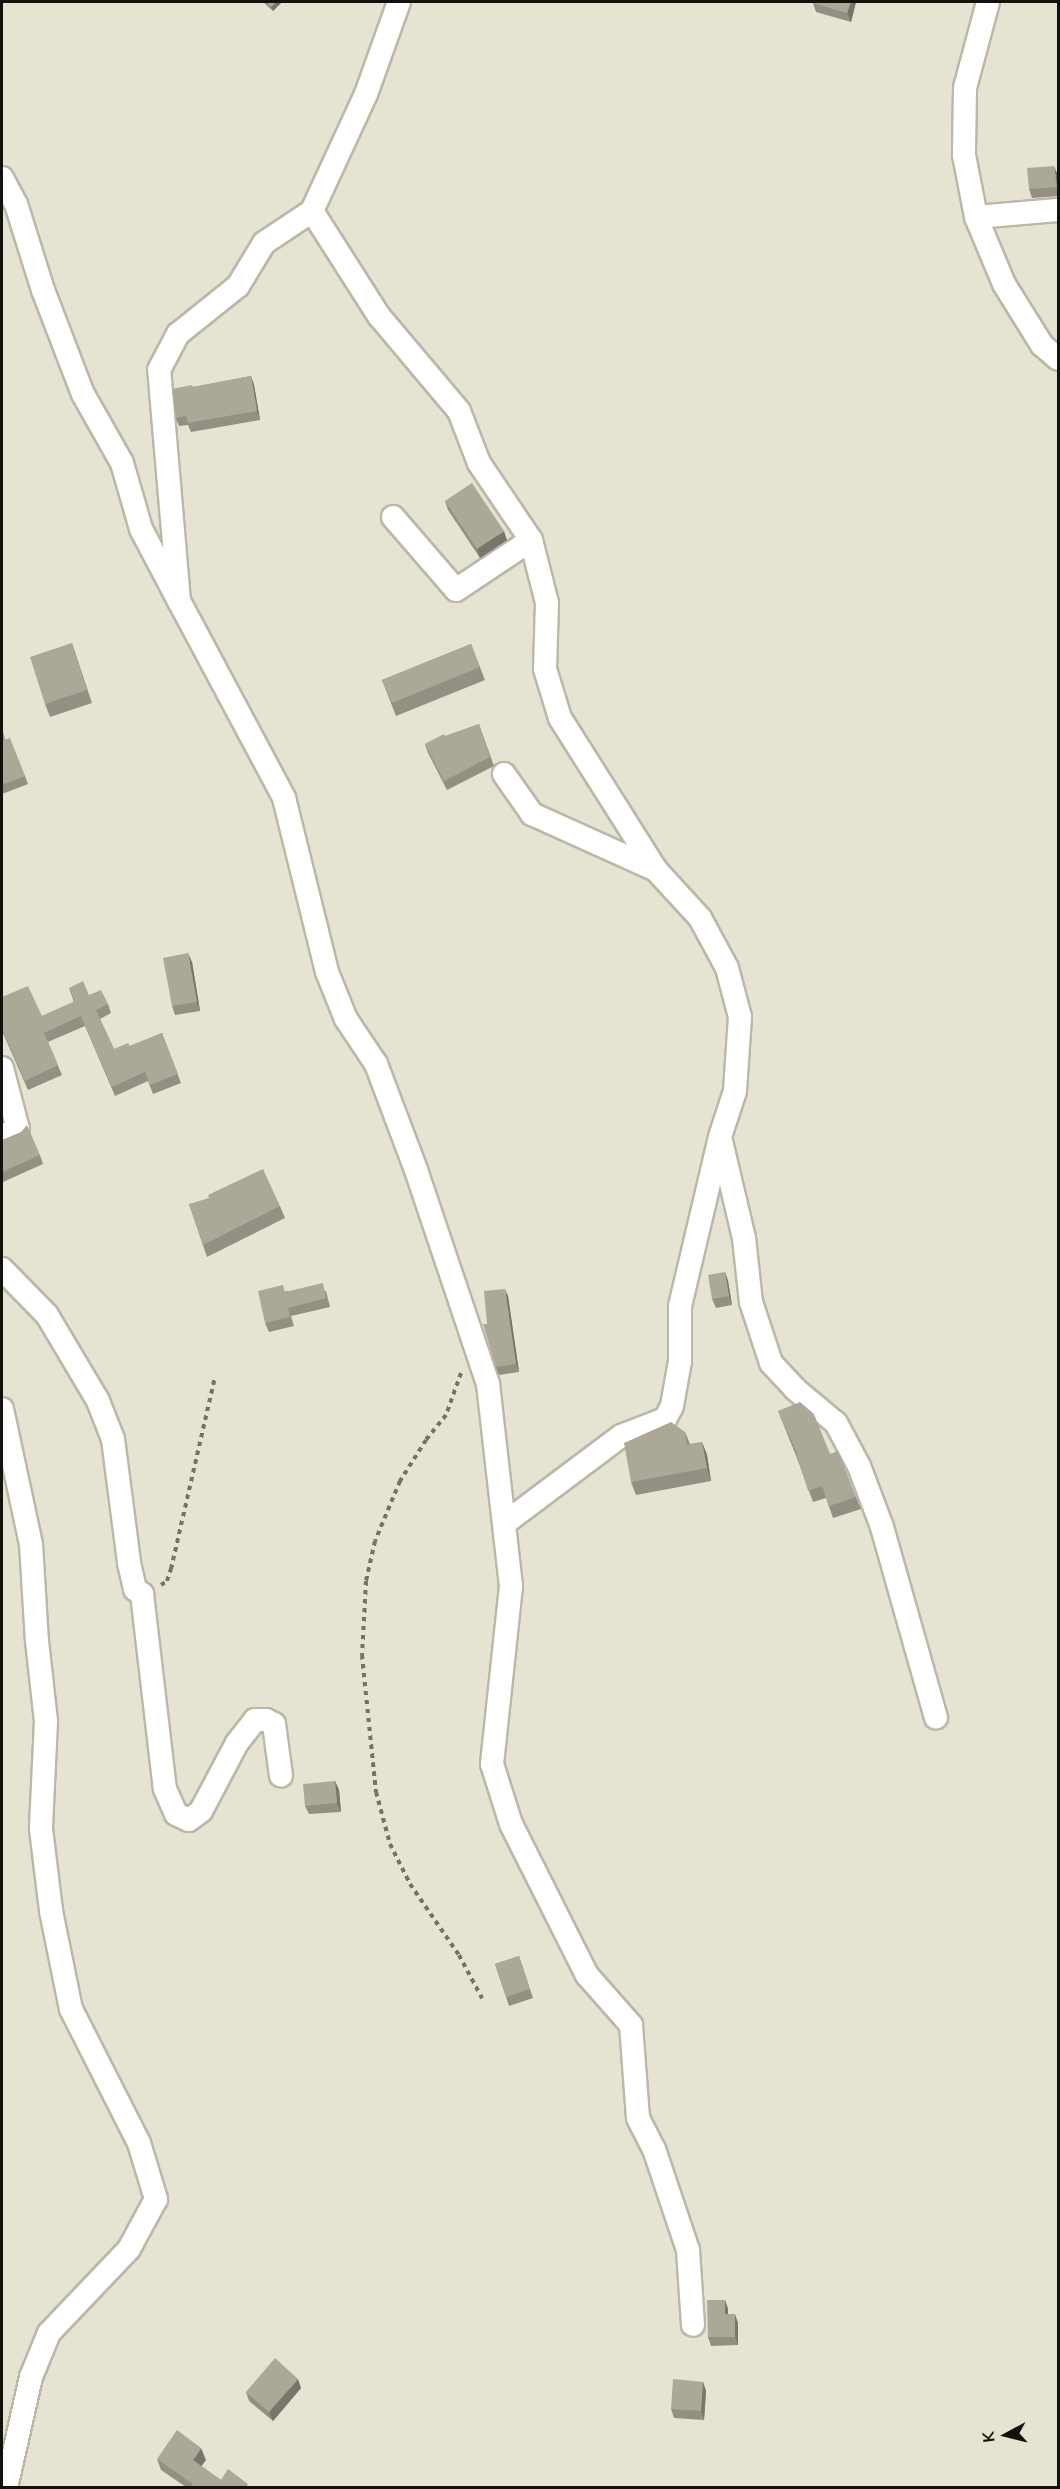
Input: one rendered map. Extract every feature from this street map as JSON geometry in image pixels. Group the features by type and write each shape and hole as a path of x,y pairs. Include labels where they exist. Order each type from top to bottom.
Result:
{"street":[{"path":"179,601 159,370 178,334 238,286 264,243 312,211 366,94 399,2"},
{"path":"988,2 965,88 964,155 976,218 1004,284 1042,345 1059,359"},
{"path":"2,178 16,204 44,290 83,394 122,463 141,529 284,798 327,972 346,1019 376,1064 416,1170 488,1384 511,1586 492,1764 511,1824 587,1975 632,2025 638,2118 654,2149 688,2250 693,2325"},
{"path":"976,218 1059,210"},
{"path":"312,211 379,316 459,411 479,463 531,540 548,603 545,669 560,718 656,870 700,918 727,968 740,1017 735,1091 720,1137 680,1306 680,1361 669,1412 665,1419 621,1436 505,1523"},
{"path":"393,517 456,590 531,540"},
{"path":"504,774 532,814 656,870"},
{"path":"2,1068 18,1129 2,1136"},
{"path":"720,1137 744,1238 751,1302 771,1363 795,1389 836,1423 859,1466 882,1527 936,1718"},
{"path":"2,1269 46,1315 98,1401 113,1439 129,1563 135,1589 142,1594 165,1789 176,1814 182,1819 189,1820 201,1811 237,1743 255,1720 266,1720 274,1724 280,1776"},
{"path":"2,1409 31,1544 45,1721 41,1830 51,1911 71,2009 139,2143 156,2199 129,2249 49,2333 31,2377 6,2487"}],"path":[{"path":"462,1365 446,1415 426,1440 400,1481 375,1541 366,1581 362,1655 376,1792 390,1844 410,1884 459,1955 482,1998"},
{"path":"142,1594 167,1581 215,1377"}],"building":[{"path":"266,2 276,2 271,7"},
{"path":"814,2 851,2 847,13"},
{"path":"1054,166 1057,187 1029,189 1027,168"},
{"path":"251,376 257,411 188,423 186,416 176,418 172,389"},
{"path":"472,483 504,531 477,549 445,501"},
{"path":"72,643 87,690 45,704 30,657"},
{"path":"471,644 480,667 392,703 382,680"},
{"path":"479,724 490,757 444,781 425,744 444,734 445,736"},
{"path":"2,731 4,740 10,738 25,776 2,785"},
{"path":"188,953 197,1002 172,1006 163,958"},
{"path":"83,981 89,995 101,990 108,1004 96,1010 114,1049 128,1043 130,1046 162,1033 178,1074 150,1085 145,1072 112,1087 81,1016 44,1033 58,1065 25,1081 2,1029 2,997 28,986 42,1016 75,1001 69,988"},
{"path":"27,1125 40,1155 2,1172 2,1140 21,1132"},
{"path":"263,1169 280,1206 203,1245 189,1204 209,1198 208,1195"},
{"path":"725,1272 729,1296 712,1299 708,1275"},
{"path":"323,1283 326,1298 288,1308 290,1317 265,1323 258,1291 283,1285 285,1292"},
{"path":"505,1289 516,1364 496,1367 483,1324 487,1324 484,1291"},
{"path":"800,1402 814,1414 830,1454 838,1451 856,1497 829,1506 822,1486 808,1491 795,1449 778,1411"},
{"path":"671,1422 685,1432 687,1445 702,1442 707,1468 631,1482 624,1443"},
{"path":"335,1781 337,1803 305,1806 303,1784"},
{"path":"519,1956 530,1989 506,1997 495,1964"},
{"path":"707,2300 725,2300 725,2314 735,2314 735,2337 708,2337"},
{"path":"275,2358 298,2379 269,2412 246,2392"},
{"path":"673,2379 703,2382 701,2411 671,2409"},
{"path":"177,2430 201,2448 193,2460 221,2480 228,2469 248,2484 246,2487 190,2487 193,2484 157,2459"}]}
